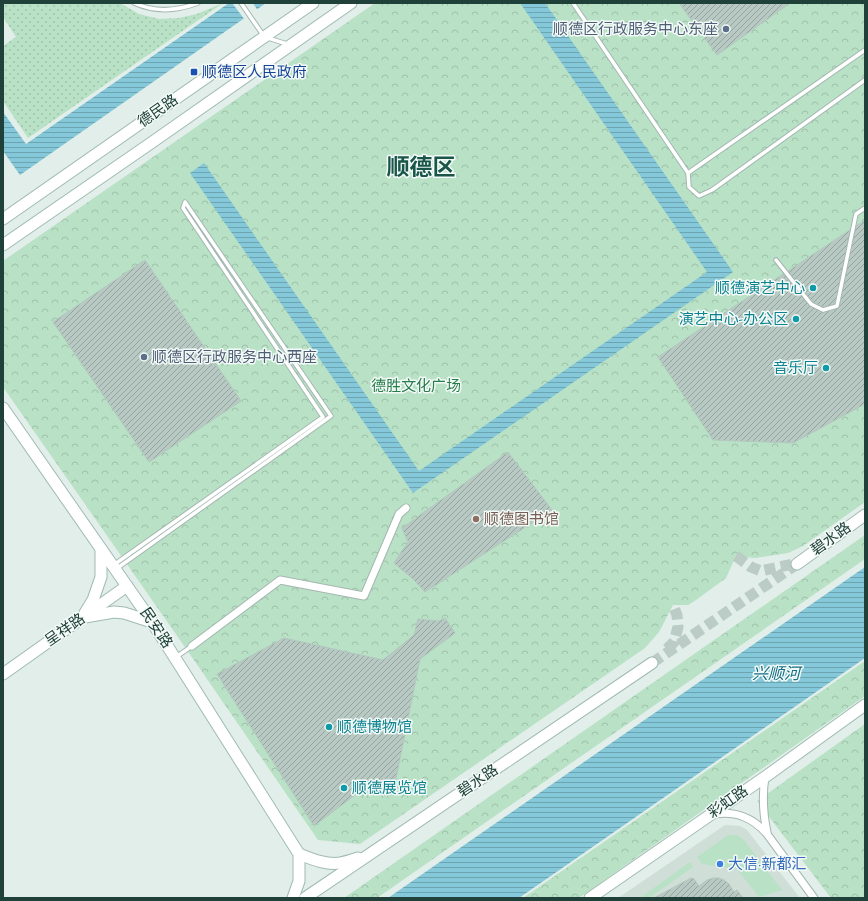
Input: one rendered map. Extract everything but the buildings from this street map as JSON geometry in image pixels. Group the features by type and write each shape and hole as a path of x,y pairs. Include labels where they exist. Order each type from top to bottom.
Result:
{"main road":[{"name":"德民路","path":"3,219 309,4"},
{"path":"3,245 349,4"},
{"name":"民安路","path":"3,408 152,622 299,854"},
{"name":"碧水路","path":"797,564 865,515"},
{"path":"82,617 93,600 101,577 101,549"},
{"name":"呈祥路","path":"3,674 127,586"},
{"path":"82,617 114,612 136,616 152,622"},
{"name":"碧水路","path":"305,898 652,663"},
{"name":"彩虹路","path":"590,898 765,777 865,705"},
{"path":"293,898 299,881 299,854 319,862 339,863 368,855"}],"street":[{"path":"192,646 280,580 364,596 399,514 406,508"},
{"path":"765,777 763,813 768,834"},
{"path":"710,815 722,813 744,816 761,827 768,834 814,898"}],"lane":[{"path":"134,3 149,8 165,10 180,9 198,3"},
{"path":"241,3 264,36 291,45"},
{"path":"573,3 688,173 689,187 699,196 712,190 865,80"},
{"path":"688,173 865,50"},
{"path":"185,202 331,416 114,568 323,417 183,208 185,202"},
{"path":"776,260 811,304 823,310 837,306 856,214 865,208"},
{"path":"175,658 192,646"}],"shaded area":[{"name":"大信·新都汇","path":"725,825 740,826 747,830 800,898 618,898"}],"green space":[{"path":"3,3 120,3 139,14 159,19 179,18 197,14 223,3 28,138 3,101 3,46 16,37 3,17"},
{"name":"德胜文化广场","path":"375,3 865,3 865,502 803,546 788,553 755,558 736,556 726,578 688,605 673,605 659,632 645,648 360,844 318,840 3,387 3,261"},
{"path":"865,535 865,559 377,898 344,898"},
{"path":"865,661 865,696 579,898 523,898"},
{"path":"865,724 865,898 831,898 757,801"},
{"path":"728,835 737,835 744,840 782,890 759,897 737,869 702,864 697,857"},
{"path":"690,862 693,867 649,898 640,898"}],"water":[{"path":"229,3 266,3 20,175 3,151 3,112 26,144"},
{"path":"520,3 545,3 733,272 413,493 190,173 204,163 419,471 707,272"},
{"name":"兴顺河","path":"865,567 865,658 519,898 388,898"}],"pier":[{"path":"232,3 253,3 258,11 245,20"}],"tunnel":[{"path":"736,556 751,567 761,571 793,564"},
{"path":"652,663 797,564"},
{"path":"667,649 674,642 678,627 677,615 673,605"}],"place":[{"name":"顺德区行政服务中心东座","path":"726,29"},
{"name":"顺德区人民政府","path":"194,72"},
{"name":"顺德演艺中心","path":"813,288"},
{"name":"演艺中心-办公区","path":"796,319"},
{"name":"顺德区行政服务中心西座","path":"144,357"},
{"name":"音乐厅","path":"826,368"},
{"name":"顺德图书馆","path":"476,519"},
{"name":"顺德博物馆","path":"329,727"},
{"name":"顺德展览馆","path":"344,788"},
{"name":"大信·新都汇","path":"720,864"}],"district":[{"name":"顺德区","path":"421,168"}]}
